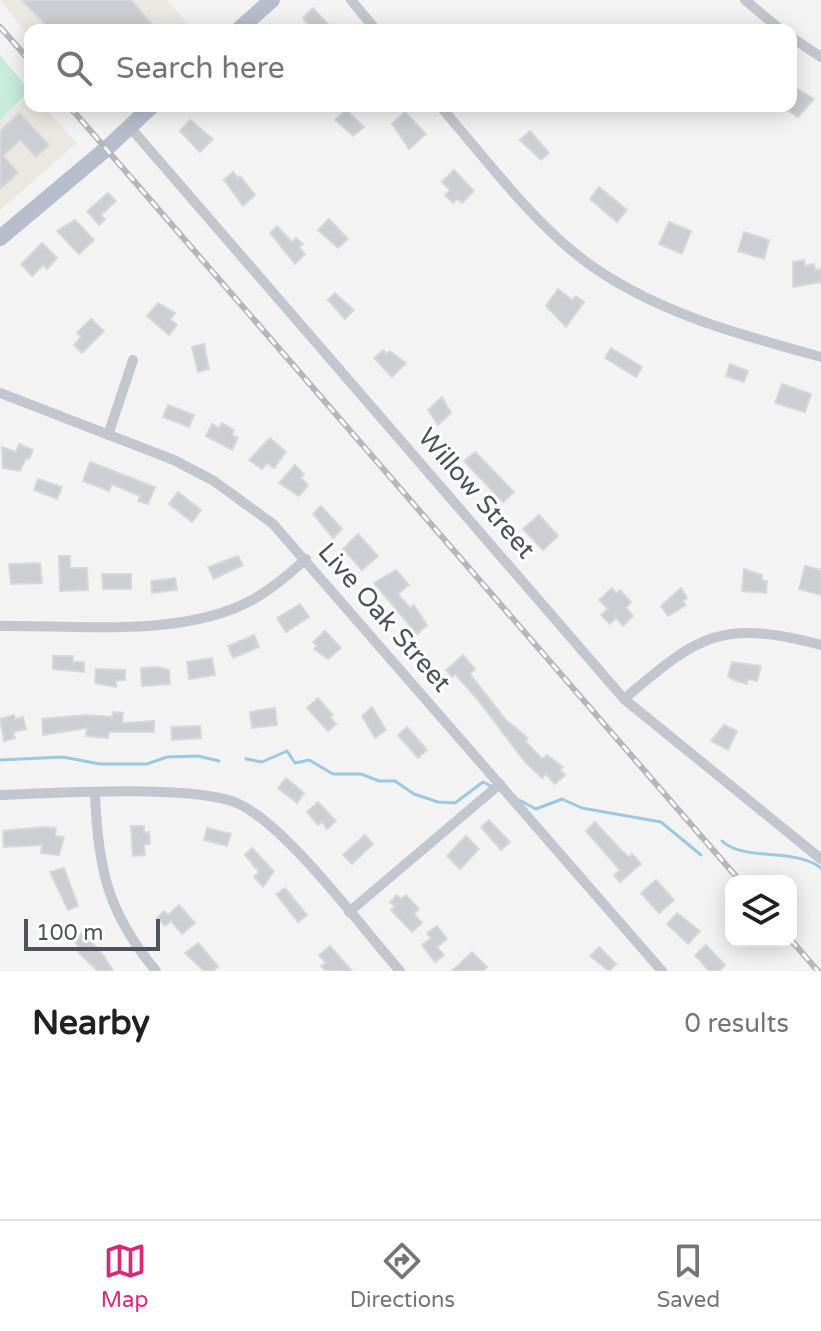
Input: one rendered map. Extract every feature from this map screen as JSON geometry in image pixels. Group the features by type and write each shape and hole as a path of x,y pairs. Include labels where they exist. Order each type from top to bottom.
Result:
{"main road":[{"path":"245,24 272,0"},
{"path":"0,238 145,112"}],"street":[{"path":"351,0 371,24"},
{"path":"745,0 774,24"},
{"path":"797,41 821,57"},
{"path":"445,112 559,238 594,268 650,301 695,320 821,357"},
{"name":"Willow Street","path":"129,126 624,699 821,859"},
{"path":"108,435 133,360"},
{"name":"Live Oak Street","path":"0,393 214,481 273,524 662,971"},
{"path":"0,626 140,625 212,616 251,601 306,559"},
{"path":"624,699 679,652 723,633 751,631 821,645"},
{"path":"349,912 500,784"},
{"path":"95,794 98,852 105,885 116,914 156,971"},
{"path":"0,795 204,795 237,803 269,822 400,971"}],"shaded area":[{"path":"0,0 167,0 188,24 24,24 24,30"},
{"path":"24,99 24,112 49,112 77,143 0,210 0,120"}],"green space":[{"path":"0,55 24,84 24,97 0,120"}],"building":[{"path":"22,0 131,0 152,24 44,24"},
{"path":"313,8 328,24 308,24 303,18"},
{"path":"797,89 814,99 798,117 790,112 797,112"},
{"path":"348,112 364,127 353,136 335,120"},
{"path":"405,112 426,134 409,149 392,124"},
{"path":"19,113 49,145 36,157 20,140 3,156 18,173 0,189 0,131"},
{"path":"190,120 213,139 200,152 180,131"},
{"path":"530,131 549,153 541,160 520,140"},
{"path":"454,170 474,191 462,203 457,199 453,203 445,195 450,190 442,182"},
{"path":"233,172 255,195 243,206 224,180"},
{"path":"599,187 627,210 617,222 590,199"},
{"path":"108,193 116,201 101,215 105,219 99,225 87,211"},
{"path":"329,219 348,239 338,248 318,230"},
{"path":"75,220 94,240 79,254 57,231"},
{"path":"669,222 691,231 682,254 659,244"},
{"path":"277,226 292,242 296,238 303,244 299,247 305,254 295,264 270,233"},
{"path":"744,232 769,240 764,259 738,251"},
{"path":"42,243 57,258 47,269 43,265 32,276 21,264"},
{"path":"804,260 805,266 814,264 815,270 821,269 821,282 793,287 793,262"},
{"path":"558,289 572,300 576,296 584,302 566,327 546,306"},
{"path":"335,293 354,310 345,319 328,300"},
{"path":"158,303 175,313 170,319 177,325 169,335 147,316"},
{"path":"91,319 104,331 82,353 74,345 81,337 77,333"},
{"path":"204,344 209,369 198,372 192,347"},
{"path":"611,348 642,367 636,377 605,358"},
{"path":"383,350 387,354 390,351 406,363 392,377 374,358"},
{"path":"730,364 748,371 744,382 726,376"},
{"path":"782,384 811,394 805,412 775,403"},
{"path":"442,397 451,413 438,425 428,410"},
{"path":"168,405 194,415 189,427 163,417"},
{"path":"222,423 234,430 232,435 238,438 232,450 206,436 212,424 219,428"},
{"path":"270,438 286,452 274,468 267,463 262,469 249,460"},
{"path":"19,444 33,450 29,459 26,458 20,471 3,468 2,447 16,452"},
{"path":"475,452 514,492 503,502 464,461"},
{"path":"90,462 155,487 148,504 138,501 140,496 112,484 109,491 83,481"},
{"path":"295,465 304,474 301,478 308,485 299,496 279,483"},
{"path":"38,479 62,487 57,499 34,490"},
{"path":"178,492 201,510 192,522 169,504"},
{"path":"321,506 342,529 333,538 313,514"},
{"path":"539,515 558,536 543,550 523,529"},
{"path":"358,534 378,556 362,570 343,549"},
{"path":"59,556 70,556 70,568 87,568 88,590 60,591"},
{"path":"238,556 243,565 214,579 208,567"},
{"path":"40,563 42,583 11,584 9,564"},
{"path":"805,566 821,570 821,595 799,589"},
{"path":"744,569 762,575 762,580 767,581 766,593 742,591"},
{"path":"396,570 409,585 398,594 410,608 414,605 427,625 417,634 374,583"},
{"path":"102,574 131,574 131,589 103,589"},
{"path":"175,578 177,590 152,593 151,581"},
{"path":"612,588 616,593 620,590 631,602 626,608 633,616 623,626 616,618 610,624 601,615 608,609 599,600"},
{"path":"681,588 687,598 683,601 686,605 668,616 661,606"},
{"path":"300,604 309,617 286,632 277,618"},
{"path":"325,631 341,648 328,659 314,649 317,646 313,642"},
{"path":"254,635 259,647 233,658 228,646"},
{"path":"463,655 475,669 470,674 506,720 528,738 525,741 542,759 547,755 563,767 560,770 565,775 555,784 546,774 542,778 525,762 478,700 455,674 452,677 446,670"},
{"path":"53,656 73,656 73,662 84,662 84,672 53,669"},
{"path":"212,658 215,675 189,679 187,662"},
{"path":"732,662 761,666 757,681 748,679 747,684 728,676"},
{"path":"141,668 169,670 170,684 142,686"},
{"path":"96,669 125,670 125,680 116,680 116,687 95,683"},
{"path":"318,698 333,715 330,717 336,724 328,731 307,708"},
{"path":"372,707 386,730 375,738 362,716"},
{"path":"275,708 277,725 252,728 250,712"},
{"path":"113,712 123,713 122,723 154,721 154,732 109,732 108,738 86,736 87,728 43,735 42,719 86,715 112,717"},
{"path":"14,715 15,719 23,717 26,729 13,732 15,738 4,741 0,719"},
{"path":"724,725 737,731 728,750 711,741"},
{"path":"200,726 201,738 172,740 171,727"},
{"path":"407,727 427,750 418,758 398,735"},
{"path":"286,778 304,793 297,803 278,788"},
{"path":"318,802 336,821 327,829 322,822 318,825 307,812"},
{"path":"489,820 510,842 501,850 481,827"},
{"path":"595,822 621,850 629,857 632,854 641,864 620,882 614,875 620,870 586,831"},
{"path":"131,826 144,826 144,833 149,832 150,844 144,844 145,855 133,856"},
{"path":"56,828 55,836 64,837 59,855 41,853 42,845 4,847 3,831"},
{"path":"207,828 231,834 227,846 204,840"},
{"path":"365,835 373,844 352,864 343,855"},
{"path":"466,836 479,849 460,869 447,856"},
{"path":"252,848 274,871 263,887 254,877 259,872 245,855"},
{"path":"64,868 78,906 68,910 50,872"},
{"path":"656,880 674,900 659,913 641,893"},
{"path":"285,888 307,915 298,922 276,894"},
{"path":"397,895 401,899 406,895 419,909 414,914 422,923 412,932 391,910 395,907 390,902"},
{"path":"179,905 195,923 182,934 171,921 165,926 157,918 164,911 168,915"},
{"path":"677,913 700,931 688,944 667,924"},
{"path":"437,926 447,939 437,947 444,955 435,962 422,945 431,938 427,933"},
{"path":"83,932 113,971 98,971 78,952 82,950 73,940"},
{"path":"198,943 218,966 213,971 204,971 185,953"},
{"path":"706,945 725,965 719,971 709,971 695,955"},
{"path":"330,946 352,971 326,971 321,966 326,963 319,955"},
{"path":"599,947 616,964 609,971 590,956"},
{"path":"472,952 487,967 483,971 452,971"}],"waterway":[{"path":"246,759 262,762 287,751 295,763 309,760 333,774 361,774 379,781 395,781 414,794 438,802 455,803 483,782 491,786"},
{"path":"0,760 63,757 100,764 147,764 167,757 198,756 219,761"},
{"path":"519,800 536,809 562,799 582,808 661,822 701,855"},
{"path":"722,841 743,851 797,858 821,868"}],"railway":[{"path":"0,27 24,54"},
{"path":"74,112 735,875"},
{"path":"797,947 818,971"}]}
